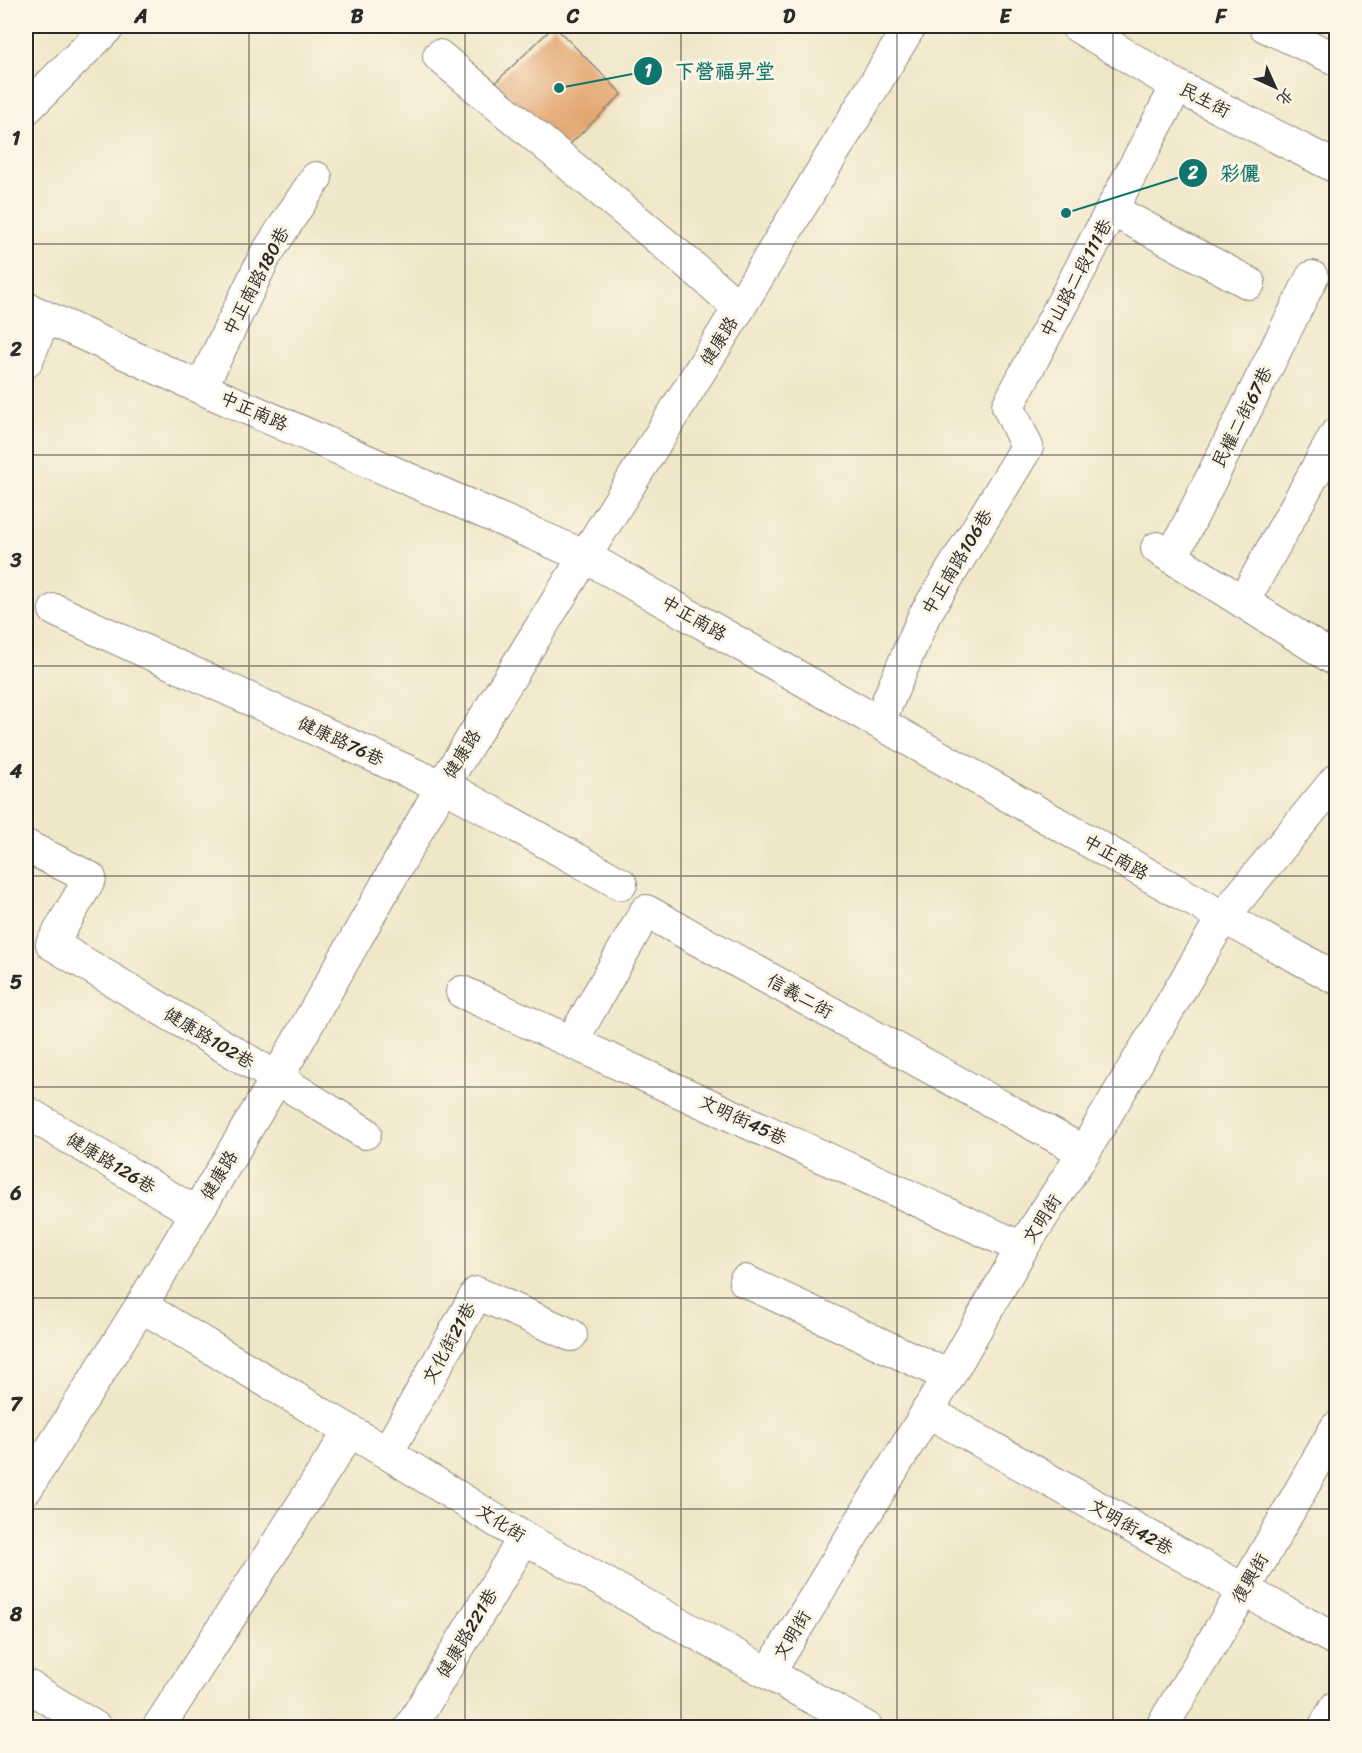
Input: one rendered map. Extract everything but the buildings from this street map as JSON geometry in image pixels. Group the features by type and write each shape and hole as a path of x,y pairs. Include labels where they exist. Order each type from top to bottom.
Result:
{"street":[{"path":"26,109 109,26"},
{"name":"健康路","path":"26,1489 141,1306 277,1078 443,785 739,309 910,26"},
{"name":"民生街","path":"1077,26 1177,86 1336,167"},
{"path":"1265,26 1336,59"},
{"path":"439,56 702,275 739,309"},
{"name":"中山路二段111巷","path":"1008,406 1177,86"},
{"name":"中正南路180巷","path":"201,388 265,256 316,178"},
{"path":"1112,210 1249,283"},
{"name":"民權二街67巷","path":"1243,602 1165,552 1312,277"},
{"path":"26,362 35,313"},
{"name":"中正南路","path":"35,313 584,556 1223,917 1336,978"},
{"name":"中正南路106巷","path":"879,722 924,616 1027,447 1008,406"},
{"path":"1336,434 1243,602 1336,660"},
{"name":"健康路76巷","path":"55,610 420,777 443,785 621,884"},
{"name":"文明街","path":"769,1673 950,1376 1022,1248 1084,1152 1223,917 1336,780"},
{"name":"健康路102巷","path":"26,846 90,878 52,944 365,1133"},
{"name":"信義二街","path":"572,1041 646,911 1084,1152"},
{"name":"文明街45巷","path":"462,992 1022,1248"},
{"name":"健康路126巷","path":"26,1112 196,1213"},
{"path":"745,1281 950,1376"},
{"name":"文化街21巷","path":"387,1453 477,1293 571,1335"},
{"name":"文化街","path":"141,1306 524,1538 867,1728"},
{"name":"文明街42巷","path":"927,1411 1336,1640"},
{"name":"復興街","path":"1161,1728 1244,1590 1336,1428"},
{"path":"158,1728 350,1431"},
{"name":"健康路221巷","path":"410,1728 524,1538"},
{"path":"26,1685 96,1728"},
{"path":"1324,1728 1336,1707"}],"place":[{"name":"下營福昇堂","path":"559,88"},
{"name":"彩儷","path":"1066,213"}]}
